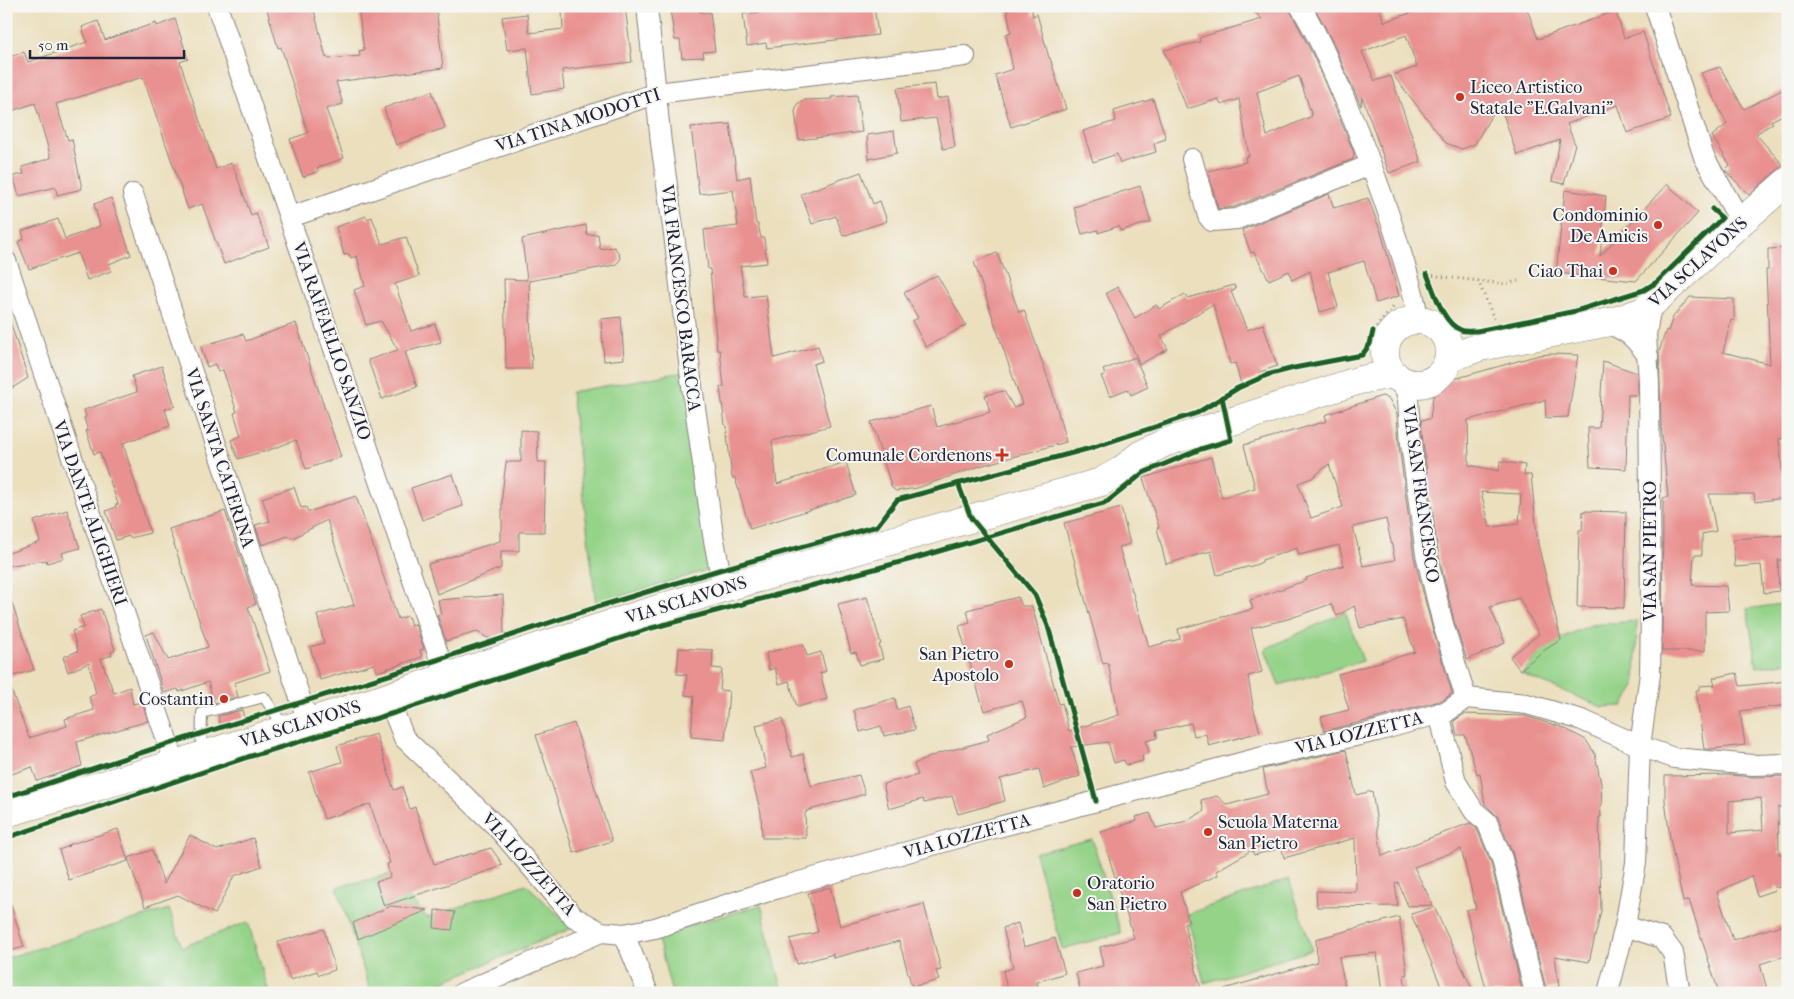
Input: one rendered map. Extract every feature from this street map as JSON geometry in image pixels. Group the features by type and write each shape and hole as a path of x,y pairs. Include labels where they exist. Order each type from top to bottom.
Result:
{"street":[{"name":"VIA RAFFAELLO SANZIO","path":"217,6 446,677"},
{"name":"VIA FRANCESCO BARACCA","path":"647,6 661,143 691,379 713,535 723,588"},
{"path":"1300,6 1328,59 1388,212 1418,276 1416,303 1418,319"},
{"path":"1655,6 1704,156 1741,222"},
{"name":"VIA TINA MODOTTI","path":"290,217 657,92 965,56"},
{"path":"1192,159 1208,216 1212,221 1237,220 1370,165"},
{"name":"VIA SCLAVONS","path":"1447,347 1492,345 1607,323 1644,311 1788,181"},
{"name":"VIA SANTA CATERINA","path":"133,194 297,725"},
{"name":"VIA DANTE ALIGHIERI","path":"6,262 175,764"},
{"name":"VIA SAN PIETRO","path":"1610,983 1625,926 1636,863 1640,746 1650,665 1648,356 1646,335 1651,304"},
{"path":"1408,320 1429,321 1438,327 1447,347 1438,377 1428,382 1407,383 1387,361 1386,341 1398,325 1408,320"},
{"path":"1607,323 1623,329 1635,338 1648,356"},
{"name":"VIA SCLAVONS","path":"6,813 175,764 723,588 1101,482 1122,470 1140,455 1164,444 1360,380 1387,361"},
{"name":"VIA SAN FRANCESCO","path":"1387,361 1406,392 1408,400 1411,444 1426,554 1443,624 1466,698"},
{"name":"VIA LOZZETTA","path":"388,697 404,738 496,826 574,917 602,932 624,934 655,928 778,888 972,834 1263,757 1377,731 1448,711 1466,698"},
{"path":"1466,698 1527,704 1582,720 1640,746 1674,758 1753,765 1788,764"},
{"path":"1438,713 1456,782 1474,811 1487,822 1502,859 1535,993"},
{"path":"1625,926 1662,938 1673,953 1680,993"},
{"path":"462,993 602,932"},
{"path":"624,934 648,993"}],"lane":[{"path":"201,755 202,713 264,697 297,725"}],"path":[{"path":"1418,276 1430,282"},
{"path":"1387,361 1373,331 1402,297 1398,280 1418,276 1505,284 1518,281"},
{"path":"1478,281 1492,345"}],"green space":[{"path":"684,372 714,568 596,604 571,392"},
{"path":"1788,603 1788,662 1757,667 1747,609"},
{"path":"1345,612 1363,661 1279,685 1265,649"},
{"path":"1637,621 1635,686 1623,706 1602,707 1522,674 1545,645 1591,625"},
{"name":"Oratorio San Pietro","path":"1092,839 1121,933 1062,949 1035,853"},
{"path":"391,874 427,918 526,884 572,928 416,993 371,993 337,887"},
{"path":"1289,879 1312,950 1204,983 1187,914"},
{"path":"761,905 783,993 672,993 657,935"},
{"path":"169,909 182,947 248,922 269,993 6,993 6,958"}],"building":[{"path":"266,6 313,6 326,58 328,57 329,59 360,56 359,51 364,50 358,6 436,6 443,68 336,82 343,104 326,109 344,158 317,168 319,171 303,177 290,139 308,133 281,47 278,48"},
{"path":"582,6 625,6 632,62 562,70 564,89 532,94 527,48 507,50 502,17 527,14 529,33 563,29 562,10 582,8"},
{"path":"698,6 700,12 710,12 715,51 703,52 704,57 682,58 680,40 675,40 670,10"},
{"path":"761,6 874,6 878,35 767,48 766,43 747,46 743,14 762,12"},
{"path":"1031,6 1033,16 1037,14 1066,109 1011,127 995,75 1013,69 1006,34 1011,32 1007,10"},
{"path":"1248,6 1288,6 1313,55 1354,153 1353,159 1234,207 1218,209 1208,171 1246,162 1245,157 1249,156 1239,99 1221,105 1218,99 1187,109 1164,50 1200,42 1199,39 1201,37 1262,19","holes":["1299,76 1312,116 1267,136 1257,92"]},
{"path":"1314,6 1379,6 1384,22 1431,6 1526,6 1538,39 1616,11 1624,38 1643,32 1671,118 1627,133 1618,105 1567,124 1575,144 1564,184 1552,181 1560,140 1517,155 1499,102 1475,144 1462,149 1446,143 1393,75 1417,67 1406,35 1362,52 1375,81 1391,76 1421,162 1389,173 1362,96 1361,106 1334,45"},
{"path":"175,19 188,59 180,62 216,169 232,163 251,215 256,213 269,247 224,264 202,204 188,209 143,77 56,104 68,140 72,139 82,189 57,195 56,187 19,196 13,176 24,174 22,167 51,158 35,103 6,113 6,58 24,52 28,62 87,42 82,27 98,21 105,40 156,23 157,26"},
{"path":"1720,67 1744,109 1788,87 1788,112 1771,121 1773,123 1756,134 1783,165 1749,195 1725,170 1730,165 1712,136 1727,124 1701,73"},
{"path":"935,84 937,99 948,97 955,147 943,149 936,118 901,122 897,88"},
{"path":"432,91 445,128 396,145 384,108"},
{"path":"857,95 862,132 799,140 795,112 797,104 803,100 832,99 831,97"},
{"path":"1153,99 1166,139 1154,143 1156,152 1120,163 1117,154 1093,162 1083,131 1116,121 1114,111"},
{"path":"730,124 737,179 750,176 756,224 758,224 761,238 764,238 767,263 740,266 745,297 766,295 774,358 818,346 822,361 813,364 830,426 772,441 777,484 846,462 856,495 750,529 735,478 732,478 720,387 724,387 720,350 717,350 710,269 708,269 704,230 738,226 733,190 699,194 691,127"},
{"path":"894,131 897,153 869,159 867,135"},
{"path":"861,172 873,204 880,201 887,221 843,236 836,216 812,224 801,194"},
{"name":"Condominio De Amicis","path":"1667,184 1698,213 1636,281 1556,273 1565,190 1606,196 1600,256"},
{"path":"1140,186 1151,222 1120,231 1119,226 1098,233 1098,230 1082,234 1074,207"},
{"path":"1329,194 1334,208 1368,198 1381,232 1399,296 1376,303 1364,261 1328,272 1338,307 1320,312 1310,271 1292,280 1289,271 1269,280 1254,252 1251,253 1242,230"},
{"path":"111,198 131,255 109,264 111,271 87,280 78,253 29,269 18,242 24,239 22,231 58,219 65,239 100,226 94,204"},
{"path":"366,216 367,219 372,217 382,244 406,237 419,276 395,284 411,331 435,324 441,342 405,352 417,387 382,399 368,360 398,350 381,321 366,325 354,290 365,286 357,256 351,258 349,254 344,255 336,227"},
{"path":"586,225 587,235 598,234 600,249 614,247 619,253 620,260 615,265 529,281 532,369 506,369 504,279 527,280 522,239"},
{"path":"1788,248 1788,438 1779,439 1785,498 1755,502 1754,494 1709,494 1716,531 1702,534 1702,555 1694,555 1692,585 1726,586 1729,611 1705,612 1705,651 1662,651 1663,498 1668,497 1661,424 1659,352 1666,330 1668,331 1673,317 1690,297 1734,299 1734,321 1731,320 1723,352 1770,364 1766,270 1768,270 1768,249"},
{"path":"997,253 1019,312 1024,310 1052,390 1066,442 980,466 917,488 896,491 892,488 871,422 931,406 937,427 990,412 985,395 1004,391 1014,408 1022,404 974,262"},
{"path":"937,275 966,325 926,347 912,321 918,318 904,293"},
{"path":"1234,285 1236,289 1231,292 1247,330 1263,324 1277,366 1260,372 1261,376 1241,384 1235,363 1230,364 1213,304 1161,336 1168,349 1140,364 1106,293 1118,287 1135,318 1156,305 1159,309 1185,294 1188,298"},
{"path":"621,317 624,359 604,361 601,319"},
{"path":"10,321 28,378 6,392 6,322"},
{"path":"296,323 341,457 306,469 296,440 238,459 231,440 241,436 234,413 237,412 223,370 218,372 215,364 207,367 201,346 243,334 246,341"},
{"path":"1539,355 1578,355 1568,417 1546,418 1545,400 1468,420 1469,465 1499,471 1500,461 1525,465 1524,475 1531,475 1538,544 1561,640 1543,651 1520,670 1510,657 1539,634 1519,598 1490,607 1505,643 1467,660 1454,621 1438,552 1421,420 1430,419 1433,397 1438,388 1447,381","holes":["1481,492 1521,494 1519,524 1490,527"]},
{"path":"1135,357 1148,387 1131,395 1128,389 1110,396 1101,376 1105,375 1103,370"},
{"path":"1603,361 1637,373 1637,395 1628,395 1626,469 1590,467 1588,428 1599,428"},
{"path":"162,366 175,406 165,409 170,426 123,443 150,533 116,540 106,511 116,507 115,505 118,504 100,452 94,454 86,431 88,431 84,410 137,392 132,376"},
{"path":"1382,396 1389,399 1397,414 1399,446 1414,557 1432,627 1452,693 1443,700 1324,731 1321,717 1349,710 1338,674 1415,652 1403,619 1360,628 1354,606 1337,616 1331,604 1288,619 1251,628 1262,672 1248,676 1260,732 1209,746 1206,734 1194,736 1191,723 1156,731 1157,738 1146,741 1149,753 1142,755 1143,761 1126,765 1124,760 1114,763 1108,742 1071,747 1080,776 1044,789 1039,769 1000,779 1005,801 958,814 952,796 924,803 923,799 889,809 883,784 918,775 914,764 937,754 989,740 987,734 1027,717 1022,701 984,711 959,626 970,623 967,610 1018,597 1022,606 1032,606 1059,704 1062,703 1069,731 1119,715 1108,663 1103,664 1064,523 1121,508 1130,544 1119,547 1149,647 1180,639 1178,629 1253,609 1250,600 1344,565 1339,545 1299,555 1297,548 1262,560 1262,562 1255,565 1217,575 1211,551 1166,564 1157,528 1159,527 1143,478 1211,457 1222,498 1255,488 1244,445 1327,421 1325,415","holes":["1329,464 1343,507 1311,518 1298,483 1312,478","1386,519 1395,560 1363,566 1353,527"]},
{"path":"521,430 537,431 538,462 546,462 544,532 519,532 519,551 501,551 501,568 437,594 428,564 500,541 506,462 521,462"},
{"path":"453,474 463,506 422,520 411,488"},
{"path":"294,487 301,508 306,507 308,512 356,496 398,619 408,616 411,626 415,624 424,649 420,650 422,657 377,672 374,664 320,680 310,647 324,643 317,615 354,605 327,520 293,538 288,536 262,545 255,525 270,521 262,498"},
{"path":"67,510 80,548 62,553 64,558 47,563 46,560 6,566 6,554 40,542 34,521"},
{"path":"225,511 256,604 248,607 270,671 234,683 238,697 214,703 208,682 179,692 178,689 164,693 146,635 154,632 168,660 208,647 169,529"},
{"path":"1583,511 1626,512 1624,608 1577,607 1579,530 1582,530"},
{"path":"1788,535 1788,560 1778,560 1779,591 1764,593 1761,565 1735,567 1733,539"},
{"path":"9,594 34,670 6,678 6,595"},
{"path":"503,595 504,635 493,639 477,632 446,641 437,615 441,614 438,600"},
{"path":"867,597 881,644 879,645 883,659 860,665 856,652 851,653 838,604"},
{"path":"101,609 115,650 111,652 112,655 101,659 114,693 130,687 133,704 142,702 148,721 77,742 82,766 37,781 32,767 6,776 6,681 8,681 29,738 67,726 65,719 94,710 89,697 96,694 89,663 68,672 63,657 78,651 72,631 84,627 80,616"},
{"path":"803,644 807,656 821,652 826,671 820,673 827,699 797,707 789,681 779,684 775,668 769,670 766,653"},
{"path":"679,648 713,650 712,668 722,669 720,690 729,691 725,740 691,737 694,696 685,695 687,675 677,674"},
{"path":"1737,673 1740,686 1788,681 1788,705 1740,711 1745,745 1704,749 1696,690 1699,690 1699,686 1715,685 1713,678"},
{"path":"895,698 897,710 908,706 915,730 884,736 881,726 860,732 854,710"},
{"path":"242,710 244,718 220,725 218,716"},
{"path":"1464,714 1525,716 1564,728 1586,740 1595,754 1601,784 1602,805 1600,805 1601,817 1599,817 1601,911 1589,962 1555,956 1559,987 1546,989 1513,855 1498,817 1485,804 1480,773 1477,774 1465,735 1457,735 1454,721"},
{"path":"782,719 792,757 803,754 811,786 859,775 865,794 806,811 806,838 762,838 761,813 750,772 766,768 756,725"},
{"path":"574,723 612,841 574,853 536,735"},
{"path":"376,734 394,790 402,787 410,809 415,807 434,864 491,848 503,865 384,906 376,882 390,877 387,864 390,863 370,804 324,819 309,772 342,762 337,746"},
{"path":"1346,750 1356,795 1372,791 1382,856 1470,823 1477,829 1491,863 1522,990 1509,993 1487,993 1466,910 1476,908 1461,849 1414,867 1433,905 1408,906 1398,882 1395,883 1398,906 1317,907 1316,891 1356,892 1355,838 1284,858 1282,848 1254,855 1252,850 1216,871 1218,875 1180,892 1189,922 1184,923 1202,993 1081,993 1076,973 1103,966 1100,947 1134,938 1101,832 1137,821 1136,817 1150,813 1156,828 1187,821 1204,811 1201,800 1217,796 1227,805 1268,794 1263,769"},
{"path":"1665,776 1788,776 1788,800 1785,800 1784,808 1778,807 1779,854 1788,854 1788,888 1774,887 1775,890 1757,896 1751,876 1717,892 1733,940 1788,923 1788,955 1760,964 1768,993 1719,993 1689,900 1683,902 1670,839 1665,800","holes":["1761,798 1763,830 1729,833 1729,801"]},
{"path":"118,829 128,861 69,880 59,850 68,845"},
{"path":"190,835 217,850 253,838 262,866 234,876 215,914 178,895 145,907 128,858 152,850 164,884"},
{"path":"830,887 840,926 924,904 941,970 936,971 939,980 912,987 899,941 833,958 833,954 797,964 790,939 818,932 808,893"},
{"path":"6,902 10,902 24,947 6,952"},
{"path":"391,906 428,910 358,939 353,923"},
{"path":"1434,907 1474,993 1444,993 1411,914"},
{"path":"435,910 455,912 452,930 434,928"},
{"path":"1399,917 1407,974 1404,975 1406,993 1382,993 1377,953 1339,957 1346,993 1225,993 1224,989 1317,962 1316,939"},
{"path":"1018,923 1024,947 1055,938 1065,973 1037,982 1040,993 1008,993 1003,971 1013,968 1003,928"},
{"path":"324,929 335,970 319,975 317,971 290,980 278,942"}],"cycle path":[{"path":"1427,274 1444,314 1455,327 1463,331 1477,331 1576,311 1644,290 1657,282 1722,218 1712,209"},
{"path":"6,797 597,607 719,570 877,526 897,500 1091,448 1197,413 1238,388 1267,375 1362,355 1370,344 1373,331"},
{"path":"6,838 248,757 394,713 648,629 912,559 1107,502 1143,473 1201,449 1231,440 1222,397"},
{"path":"958,483 971,518 1035,595 1048,626 1096,801"}],"place":[{"name":"Liceo Artistico Statale \"E.Galvani\"","path":"1460,97"},
{"name":"Condominio De Amicis","path":"1658,225"},
{"name":"Ciao Thai","path":"1613,271"},
{"name":"Comunale Cordenons","path":"1002,455"},
{"name":"San Pietro Apostolo","path":"1009,664"},
{"name":"Costantin","path":"224,699"},
{"name":"Scuola Materna San Pietro","path":"1208,832"},
{"name":"Oratorio San Pietro","path":"1077,893"}]}
